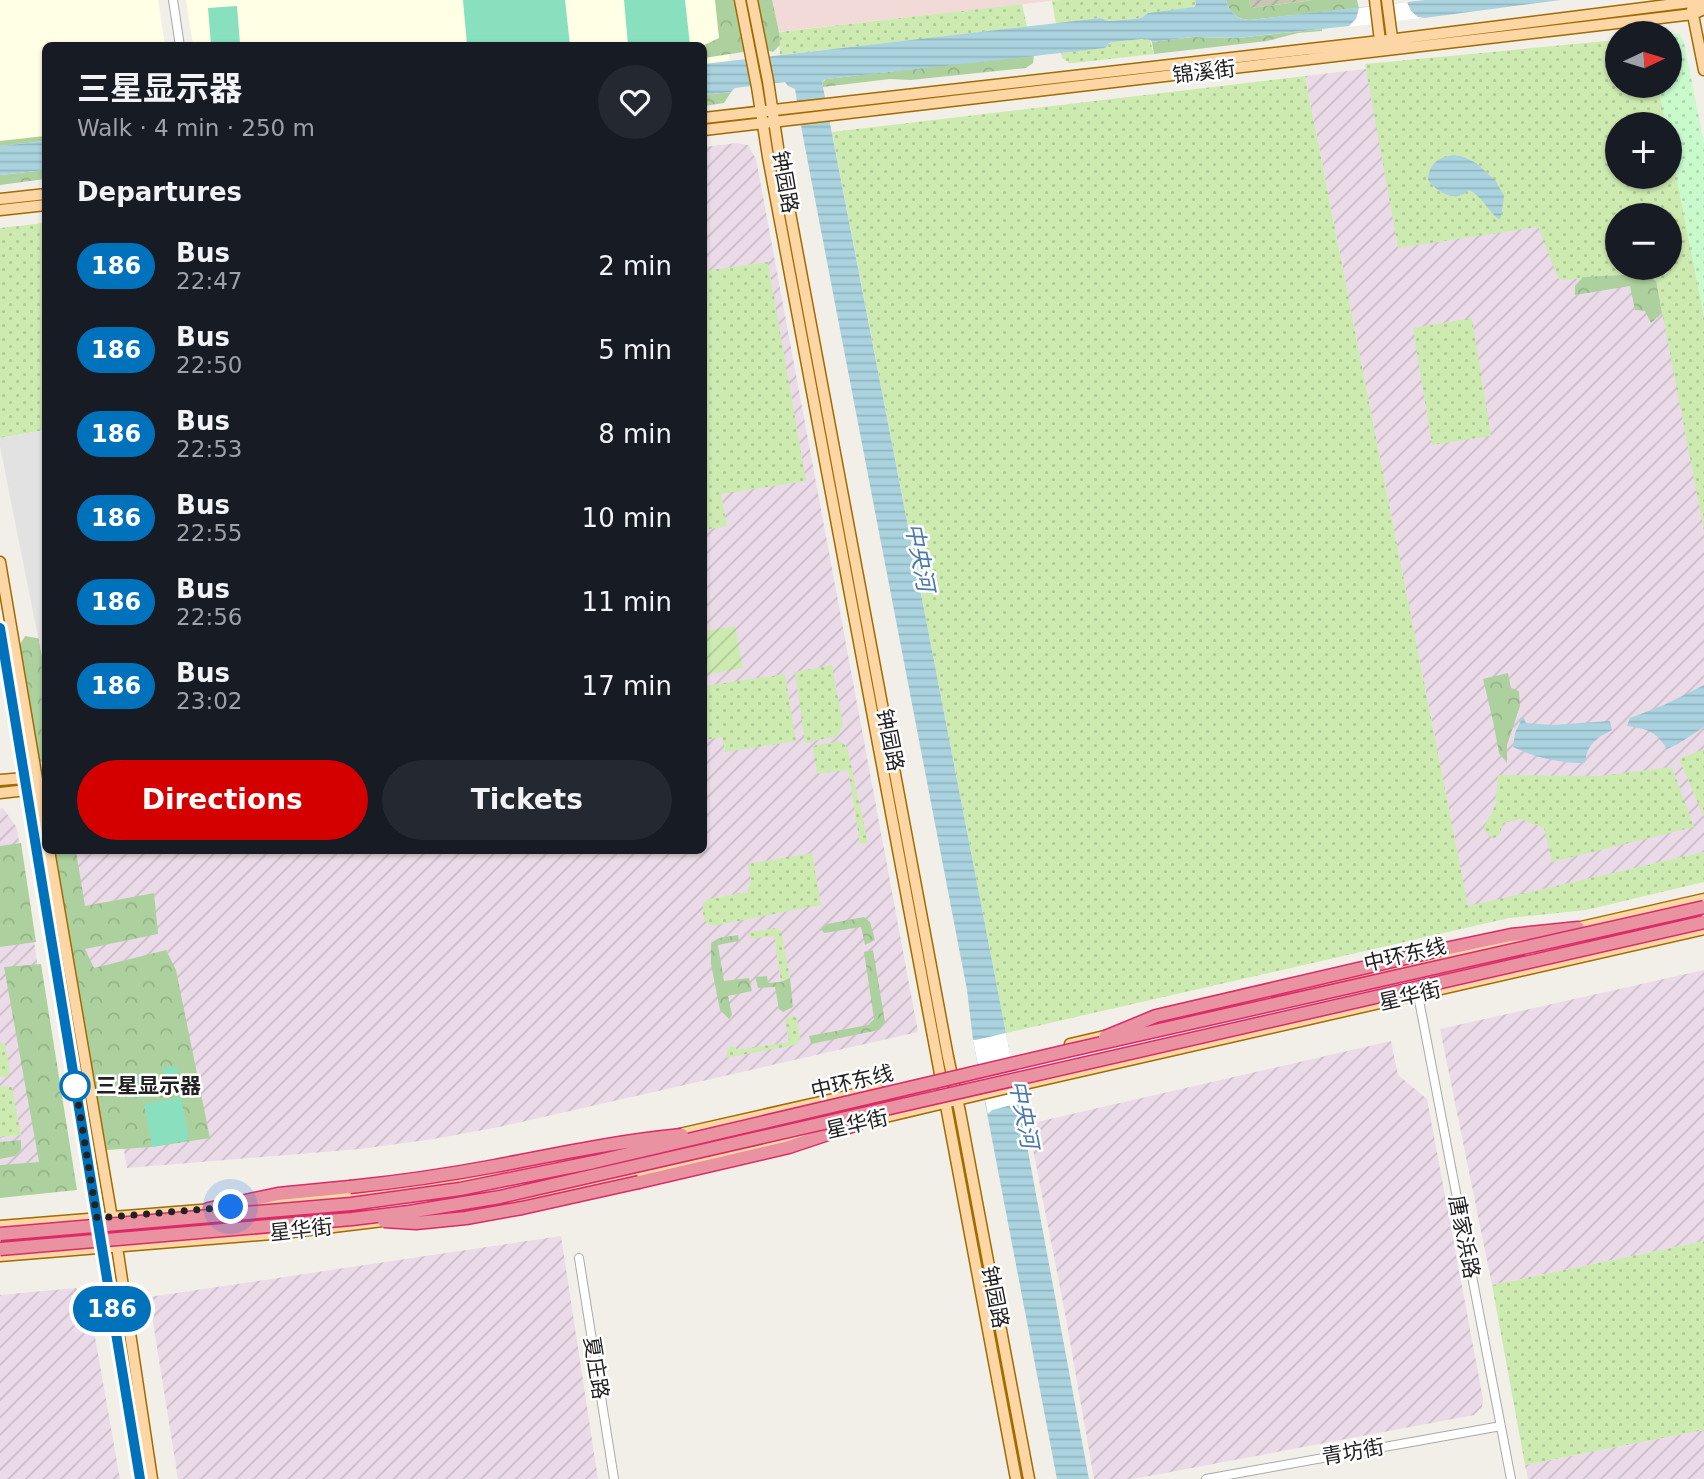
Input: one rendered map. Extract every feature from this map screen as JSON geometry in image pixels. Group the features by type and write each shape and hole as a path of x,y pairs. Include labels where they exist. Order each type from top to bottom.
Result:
{"highway":[{"name":"中环东线","path":"0,1234 407,1198 510,1180 1704,907"},
{"name":"中环东线","path":"0,1249 352,1219 462,1204 596,1176 1704,921"},
{"path":"1071,1050 1156,1016 1511,935 1578,928"},
{"path":"352,1219 416,1223 522,1208 789,1147 858,1124"},
{"path":"208,1209 278,1194 444,1175 647,1138 724,1132"}],"main road":[{"name":"钟园路","path":"740,0 757,54"},
{"name":"钟园路","path":"751,0 757,54 763,86 773,115 946,1074 946,1102 1016,1479"},
{"name":"锦溪街","path":"1392,38 1690,1 1704,7"},
{"path":"1690,1 1704,70"},
{"path":"1382,3 1383,46"},
{"name":"锦溪街","path":"707,129 797,112 1693,14 1704,7"},
{"path":"1383,46 1392,38 1384,23"},
{"name":"钟园路","path":"763,86 761,117 946,1074 958,1099 1029,1479"},
{"name":"锦溪街","path":"707,118 761,117"},
{"path":"0,200 42,195"},
{"path":"0,211 42,206"},
{"path":"0,562 42,810"},
{"path":"0,628 140,1479"},
{"path":"0,780 25,778 37,783"},
{"path":"0,793 27,790 37,783"},
{"path":"50,854 117,1246 152,1479"},
{"name":"星华街","path":"0,1226 208,1209 459,1180 979,1067 1159,1022 1704,900"},
{"path":"1686,933 1704,921"},
{"name":"星华街","path":"0,1255 284,1233 464,1212 1704,929"}],"street":[{"path":"173,0 179,42"},
{"name":"唐家浜路","path":"1418,995 1511,1479"},
{"name":"夏庄路","path":"579,1258 614,1479"},
{"name":"青坊街","path":"1206,1479 1501,1426"}],"shaded area":[{"path":"0,0 158,0 165,42 42,42 42,136 0,141"},
{"path":"186,0 720,0 730,61 707,64 707,42 193,42"},
{"path":"770,0 1060,0 776,32"},
{"path":"1249,0 1313,0 1251,8"},
{"path":"1605,41 1605,98 1661,98 1663,112 1605,112 1605,189 1679,189 1682,203 1605,203 1605,280 1682,280 1682,205 1704,317 1704,852 1468,907 1305,76"},
{"path":"737,143 748,145 756,159 918,1032 499,1127 434,1139 360,1149 127,1168 117,1110 107,1074 69,854 707,854 707,147"},
{"path":"42,431 42,657 0,446 0,438"},
{"path":"3,808 17,828 69,1175 0,1179 0,809"},
{"path":"1704,970 1704,1241 1492,1285 1440,1029"},
{"path":"1391,1041 1398,1075 1427,1099 1483,1399 1482,1407 1474,1415 1133,1479 1094,1479 1028,1124"},
{"path":"561,1236 598,1479 178,1479 149,1297"},
{"path":"76,1288 89,1303 120,1479 0,1479 0,1295"},
{"path":"1704,1430 1704,1479 1528,1479 1525,1465"}],"green space":[{"path":"463,0 565,0 570,42 467,42"},
{"path":"624,0 685,0 690,42 628,42"},
{"path":"715,0 740,0 750,51 707,58 707,44 719,38"},
{"path":"756,0 772,0 780,45 773,52 766,50"},
{"path":"1195,0 1196,4 1192,8 1148,13 1141,18 1108,21 1100,18 1056,24 1052,1"},
{"path":"1226,0 1249,0 1251,8 1313,0 1357,0 1359,8 1249,20 1234,14"},
{"path":"1022,4 1027,27 780,55 779,32"},
{"path":"237,6 240,42 211,42 208,8"},
{"path":"1322,29 1267,41 1154,54 1152,42 1193,37 1238,38"},
{"path":"1682,38 1704,143 1704,317 1679,189 1682,189 1682,112 1663,112 1661,98 1682,98"},
{"path":"1150,40 1154,54 1074,63 1062,58 1061,52 1105,48 1113,42"},
{"path":"1605,41 1605,98 1661,98 1663,112 1605,112 1605,189 1679,189 1682,203 1605,203 1605,278 1559,280 1538,227 1398,248 1365,64"},
{"path":"1034,55 1033,63 1026,68 823,87 822,83 826,79"},
{"path":"1305,76 1468,906 1704,852 1704,882 1586,910 1509,918 1006,1033 832,132"},
{"path":"731,92 724,103 707,106 707,95"},
{"path":"42,136 42,141 0,146 0,141"},
{"path":"42,170 42,179 0,185 0,175"},
{"path":"1682,205 1704,317 1704,531 1656,280 1682,280"},
{"path":"42,223 42,431 0,438 0,228"},
{"path":"768,262 806,481 721,494 727,526 707,529 707,271"},
{"path":"1583,277 1655,280 1662,313 1651,323 1645,311 1635,310 1630,286 1575,295 1575,286"},
{"path":"1472,318 1491,436 1432,445 1413,328"},
{"path":"735,626 743,668 707,674 707,631"},
{"path":"25,636 42,639 42,762 37,760 19,646"},
{"path":"832,665 843,725 837,736 805,743 795,672"},
{"path":"1508,673 1511,688 1519,691 1520,706 1507,745 1507,763 1499,753 1483,679"},
{"path":"785,674 796,741 725,752 722,737 707,740 707,686"},
{"path":"840,741 848,751 868,843 860,844 848,770 817,774 813,746"},
{"path":"1704,749 1704,817 1679,759"},
{"path":"1672,767 1694,827 1552,862 1544,828 1520,819 1503,823 1500,834 1493,839 1483,829 1495,806 1498,775 1599,776"},
{"path":"21,843 36,942 0,947 0,846"},
{"path":"812,853 821,905 712,926 705,919 703,904 708,899 747,892 751,880 748,864"},
{"path":"55,854 76,854 85,906 154,893 158,934 85,949 94,968 166,950 176,970 210,1138 152,1147 107,1150 74,977"},
{"path":"864,917 870,922 875,940 865,945 861,927 824,933 821,929 827,924"},
{"path":"776,928 781,931 790,978 781,982 774,936 750,939 750,932"},
{"path":"738,935 739,941 718,945 724,981 749,978 752,991 728,996 732,1015 729,1019 720,1010 711,964 711,943 719,938"},
{"path":"873,950 885,1022 879,1030 811,1044 809,1036 868,1025 874,1019 864,952"},
{"path":"41,964 77,1190 0,1198 0,1165 39,1162 4,967"},
{"path":"767,976 768,983 790,978 793,1007 783,1012 779,1009 775,987 758,988 755,977"},
{"path":"793,1015 797,1019 800,1040 795,1045 726,1058 731,1045 737,1050 789,1042 785,1019"},
{"path":"0,1042 5,1044 10,1072 7,1077 0,1077"},
{"path":"177,1066 180,1092 166,1094 163,1068"},
{"path":"148,1074 151,1096 138,1098 135,1076"},
{"path":"0,1086 12,1087 21,1135 0,1137"},
{"path":"181,1097 189,1140 152,1147 144,1104"},
{"path":"21,1140 21,1150 15,1156 0,1159 0,1142"},
{"path":"1704,1241 1704,1430 1525,1465 1492,1285"}],"water":[{"path":"1195,0 1226,0 1234,14 1249,20 1425,0 1561,0 1238,38 1193,37 1152,42 1142,39 1113,42 1105,48 826,79 822,82 1006,1033 1089,1479 1057,1479 973,1040 967,990 795,89 785,82 707,95 707,64 1101,18 1108,21 1134,19 1148,13 1194,7"},
{"path":"42,141 42,170 0,175 0,146"},
{"path":"1454,155 1476,163 1495,180 1504,196 1501,218 1498,219 1469,190 1454,196 1441,192 1430,183 1429,174 1433,165 1439,159"},
{"path":"1704,685 1704,727 1678,744 1667,749 1659,738 1650,732 1627,726 1630,718"},
{"path":"1523,716 1526,723 1552,725 1610,721 1612,730 1594,742 1585,763 1557,761 1513,747 1515,733"}],"pier":[{"path":"1407,2 1411,11 1424,18 1348,27 1356,19 1359,8"},
{"path":"1006,1033 1019,1103 992,1110 988,1114 973,1040"}],"bus line":[{"name":"186","path":"0,628 140,1479"}],"place":[{"name":"三星显示器","path":"75,1086"}],"route":[{"path":"75,1086 74,1077 97,1218 231,1207"}],"water label":[{"name":"中央河","path":"920,557"},
{"name":"中央河","path":"1024,1114"}]}
